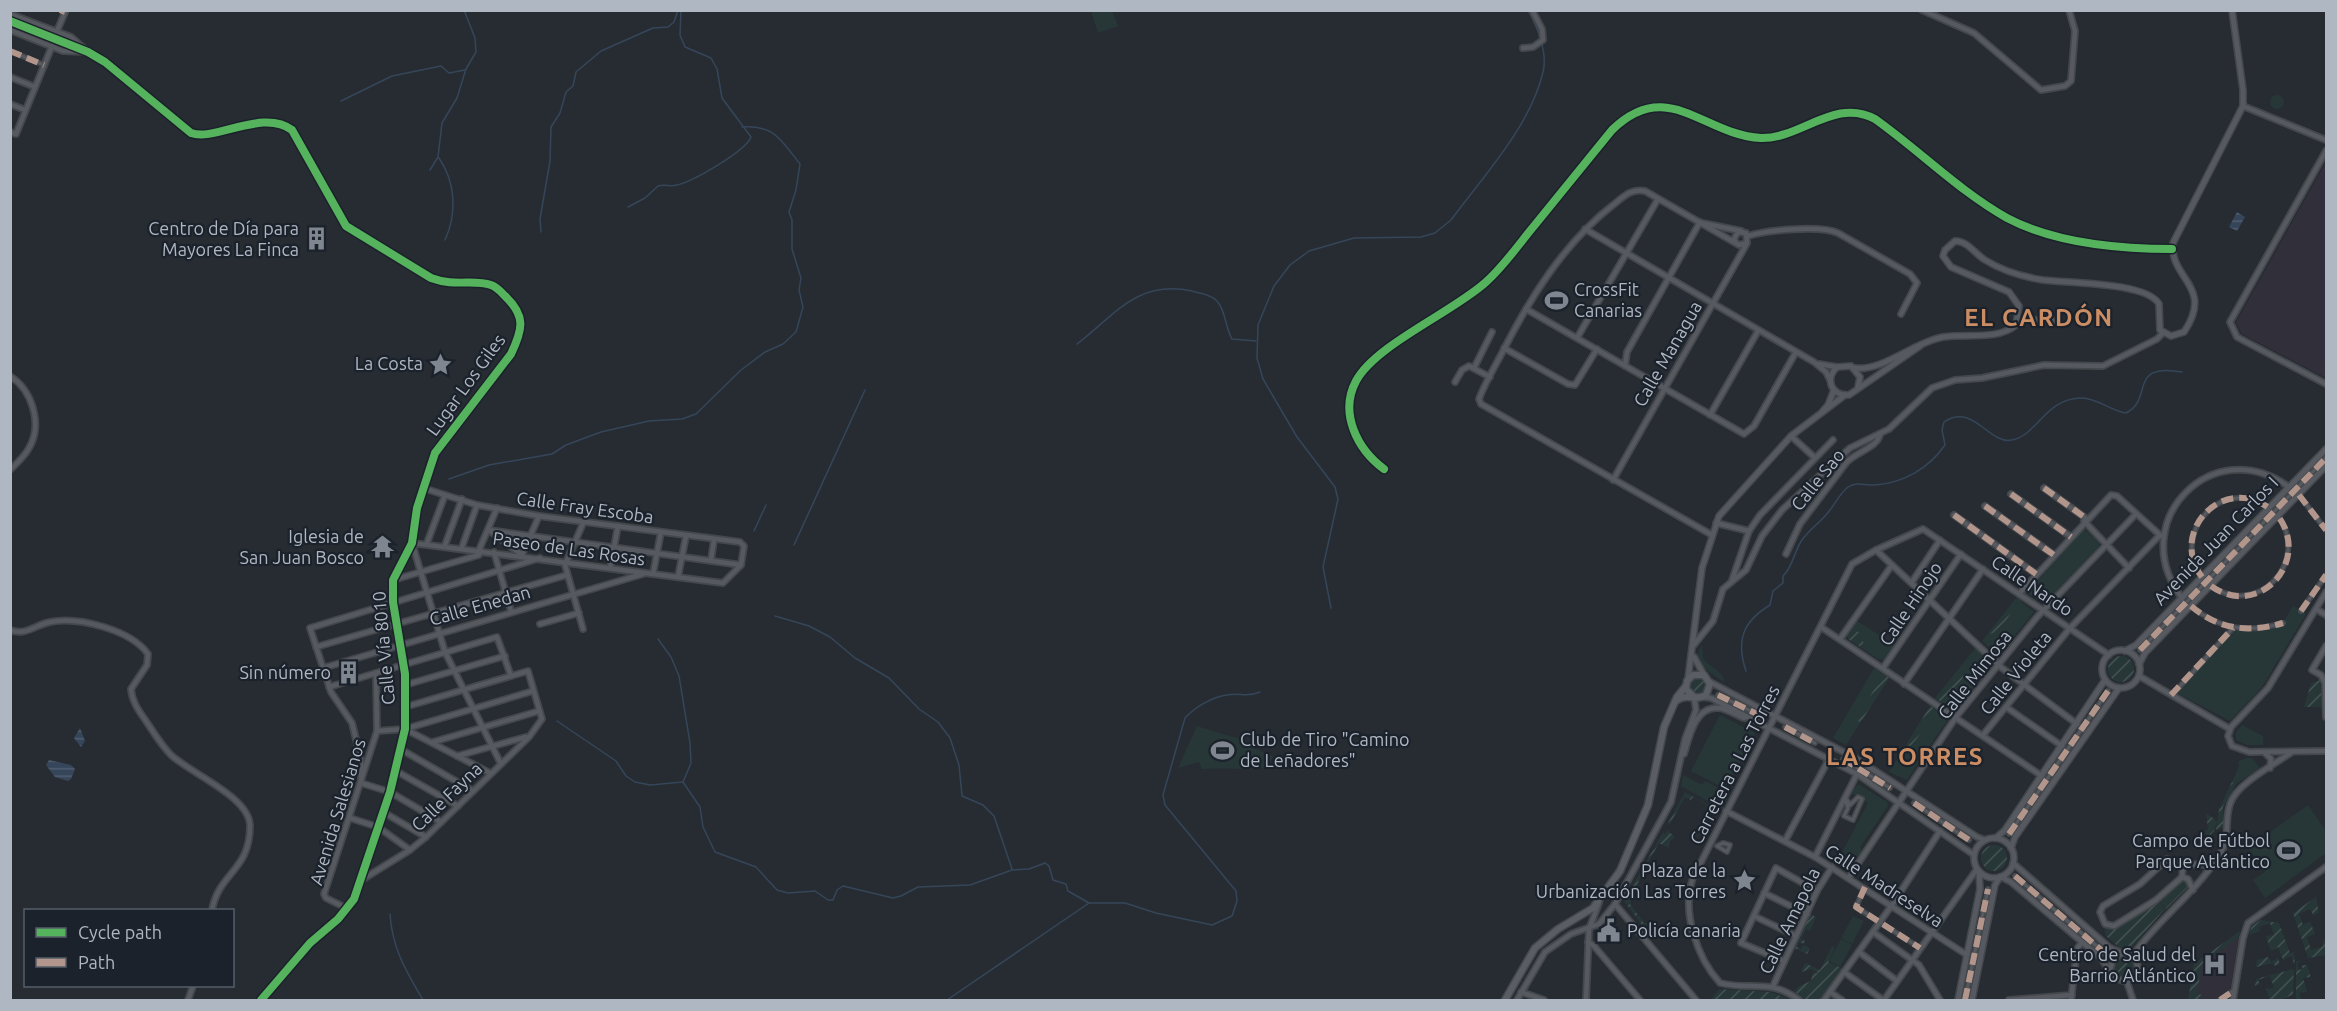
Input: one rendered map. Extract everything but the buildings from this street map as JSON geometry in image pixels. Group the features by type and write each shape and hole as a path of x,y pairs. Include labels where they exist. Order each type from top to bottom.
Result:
{"main road":[{"path":"1505,1000 1535,948 1558,929 1590,912 1620,871 1643,820 1664,727 1674,704 1688,679 1697,674 1704,675 1709,681 1710,688 1703,697 1682,696 1674,704"},
{"path":"1686,686 1694,697"}],"street":[{"path":"1523,48 1533,47 1543,40 1542,29 1532,10"},
{"path":"1922,10 1974,33 2041,90 2065,86 2071,81 2075,31 2069,10"},
{"path":"1814,362 1837,367 1846,365 1855,369 1869,369 1942,337 2001,333 2010,330 2019,319 2019,306 2009,292 1946,263 1943,256 1948,244 1961,241 1987,261 2025,276 2118,287 2149,294 2159,304 2158,325 2163,333 2175,336 2184,332 2194,299 2193,287 2175,261 2172,249 2178,231 2243,106 2243,90 2232,10"},
{"path":"57,31 64,11"},
{"path":"10,14 71,37 88,52"},
{"path":"10,21 88,52"},
{"path":"10,30 63,51 88,52"},
{"path":"10,132 16,134 52,46"},
{"path":"10,51 44,65"},
{"name":"Lugar Los Giles","path":"88,52 111,67 181,126 197,135 242,125 267,123 286,125 305,150 340,216 351,230 431,278 445,283 491,285 516,306 521,328 511,354 443,440 431,460 423,488"},
{"path":"10,77 35,87"},
{"path":"10,104 25,110"},
{"path":"1384,469 1363,450 1351,422 1353,389 1365,369 1376,357 1456,305 1488,280 1612,130 1622,120 1642,109 1666,106 1739,133 1765,138 1832,115 1859,112 1875,119 1973,195 2019,223 2068,238 2145,250 2172,249"},
{"path":"2243,106 2326,140"},
{"path":"2326,151 2229,322 2237,337 2326,384"},
{"path":"1712,535 1481,404 1480,395 1538,288 1585,230 1629,192 1637,189 1645,191 1736,243 1744,245 1747,243 1748,236"},
{"path":"1577,338 1658,199"},
{"path":"1701,223 1742,231 1748,236 1828,228 1910,274 1917,283 1901,314"},
{"path":"1625,366 1627,352 1701,223"},
{"path":"1585,230 1814,362 1826,372 1834,390 1828,405 1818,416"},
{"path":"1736,243 1735,235 1742,231"},
{"name":"Calle Managua","path":"1613,480 1747,243"},
{"path":"1526,309 1743,433 1750,431 1754,426 1796,352"},
{"path":"2019,319 2058,321"},
{"path":"1710,415 1758,331"},
{"path":"1473,368 1492,332"},
{"path":"1704,675 1695,663 1693,646 1713,621 1721,592 1746,570 1762,536 1782,510 1850,448 1880,434 1925,393 1942,384 2044,365 2103,366 2157,339 2163,333"},
{"path":"1688,679 1699,585 1712,535 1724,508 1791,436 1845,395 1853,393 1858,387 1922,345"},
{"path":"1504,348 1575,386 1597,349"},
{"path":"1830,380 1837,367"},
{"path":"1455,382 1462,369 1473,368 1490,376"},
{"path":"1855,369 1860,377 1858,387"},
{"path":"10,376 26,388 34,422 31,446 10,470"},
{"path":"1834,390 1845,395"},
{"name":"Calle Sao","path":"1786,554 1800,524 1851,456 1875,443 1880,434"},
{"path":"1791,436 1814,457"},
{"path":"1732,580 1749,531 1769,502 1833,440"},
{"name":"Avenida Juan Carlos I","path":"2125,651 2136,645 2326,449"},
{"name":"Avenida Juan Carlos I","path":"2140,650 2326,458"},
{"name":"Avenida Juan Carlos I","path":"2139,664 2145,653 2326,466"},
{"path":"2182,598 2165,563 2161,536 2175,503 2194,484 2211,475 2232,470 2248,470 2269,475 2289,487"},
{"name":"Calle Fray Escoba","path":"423,488 477,505 539,516 740,542 744,546 741,564"},
{"name":"Calle Vía 8010","path":"348,909 378,828 402,750 405,729 405,685 393,602 393,580 412,543 423,488"},
{"path":"2044,488 2086,520 2128,568"},
{"path":"2011,494 2071,537"},
{"path":"2019,594 2086,520 2113,494 2161,536"},
{"path":"427,543 445,495"},
{"path":"2299,495 2326,530"},
{"path":"2202,577 2193,561 2191,545 2194,528 2205,511 2222,501 2240,497 2258,501 2269,508"},
{"path":"445,545 462,499"},
{"path":"462,548 477,505"},
{"path":"1985,506 2054,555"},
{"path":"393,580 479,555 497,508"},
{"path":"1954,515 2036,574"},
{"name":"Calle Mimosa","path":"1849,877 1956,717 2044,611 2135,515"},
{"path":"488,530 522,555 539,516"},
{"path":"2211,586 2229,595 2246,596 2263,591 2278,579 2288,559 2289,545 2286,529 2278,516"},
{"path":"584,521 565,562 584,629"},
{"path":"1716,523 1749,531"},
{"path":"610,568 618,526"},
{"name":"Calle Nardo","path":"1876,550 1923,529 2109,655"},
{"path":"488,530 741,564"},
{"path":"653,574 661,532"},
{"path":"678,577 686,536"},
{"name":"Calle Violeta","path":"1983,735 2070,628 2161,536"},
{"path":"711,560 714,540"},
{"path":"1912,582 1940,540"},
{"path":"412,543 445,652 501,764"},
{"name":"Paseo de Las Rosas","path":"412,543 445,545 723,583 741,564"},
{"path":"1876,550 1950,616 2000,665 2077,724"},
{"name":"Carretera a Las Torres","path":"1773,986 1720,983 1697,943 1692,924 1690,893 1693,878 1852,564 1876,550"},
{"path":"494,552 511,611"},
{"name":"Calle Hinojo","path":"1883,668 1961,554"},
{"path":"441,822 390,792 361,783 361,760 352,723 329,687 310,628 540,558"},
{"path":"1840,639 1892,565"},
{"path":"1904,684 1983,569"},
{"name":"Calle Enedan","path":"323,668 438,632 646,573"},
{"path":"316,647 567,575"},
{"path":"2301,611 2326,575"},
{"path":"2326,591 2268,688 2230,729 2228,739 2232,747 2246,752 2326,751"},
{"path":"2191,606 2215,622 2234,628 2253,630 2283,623"},
{"path":"2316,609 2326,615"},
{"path":"540,624 579,613"},
{"path":"10,630 24,632 52,621 90,622 115,631 148,654 147,665 131,689 136,707 169,753 237,802 249,819 249,836 244,859 220,886 212,909"},
{"path":"1821,627 2042,776"},
{"path":"2172,695 2234,628"},
{"path":"329,687 497,637 511,676"},
{"path":"2326,646 2312,670 2326,681 2326,717"},
{"path":"1958,1000 1980,889 1974,855 1976,847 1985,840 1996,838 2006,830 2105,680 2103,666 2109,655 2125,651 2134,656 2139,664 2139,676 2131,685 2119,688 2015,837 2012,848 2013,863 2009,871 1995,885 1972,1000"},
{"path":"405,685 505,656"},
{"path":"405,707 528,671 539,711 433,742"},
{"name":"Avenida Salesianos","path":"348,909 326,898 324,894 377,731 376,673"},
{"path":"2139,676 2230,729"},
{"path":"2105,680 2119,688"},
{"path":"1709,681 1827,742 1985,840"},
{"path":"377,731 405,729 533,691"},
{"path":"2009,834 2108,691"},
{"path":"1718,695 1763,717"},
{"path":"1517,1000 1545,952 1571,934 1589,929 1604,919 1615,904 1671,802 1685,739 1696,710 1694,697"},
{"path":"1703,697 1711,698 1857,774 1974,855"},
{"path":"2006,707 2062,746"},
{"path":"1681,762 1692,730 1706,710 1718,708 1755,720"},
{"name":"Calle Fayna","path":"360,881 410,850 426,837 529,736 542,719 539,711"},
{"path":"1785,727 1815,743"},
{"path":"405,729 490,773"},
{"path":"457,756 529,736"},
{"path":"402,750 473,790"},
{"path":"2132,956 2148,934 2193,890 2212,865 2228,836 2231,801 2237,792 2293,751"},
{"path":"2262,752 2270,756 2270,768"},
{"path":"1785,841 1829,759"},
{"path":"1843,759 1890,788"},
{"path":"396,771 458,806"},
{"path":"1815,857 1857,774"},
{"path":"1858,797 1862,799 1852,820 1844,816 1848,808 1846,802 1847,800 1850,805 1858,797"},
{"path":"1914,803 1969,840"},
{"name":"Calle Madreselva","path":"1726,811 1849,877 1967,956"},
{"path":"383,812 426,837"},
{"path":"350,818 378,828 410,850"},
{"path":"1824,1000 1892,905 1940,831"},
{"path":"1996,838 2005,841 2012,848"},
{"path":"2194,866 2156,900 2114,926 2105,924 2100,912 2103,906 2140,884 2167,859 2194,866 2212,865"},
{"path":"1978,871 1989,878 2001,877 2011,882 2082,942 2118,981 2127,982 2135,977 2138,968 2132,956 2110,948 2013,863"},
{"path":"2182,878 2183,864"},
{"name":"Calle Amapola","path":"1773,986 1817,891 1832,867"},
{"path":"2233,1000 2243,938 2248,923 2326,867"},
{"path":"1784,961 1741,943 1764,893 1776,868 1817,891"},
{"path":"1844,972 1884,1000 1978,871"},
{"path":"2015,876 2107,955"},
{"path":"2182,878 2188,879 2193,890"},
{"path":"1865,887 1856,907 1920,948"},
{"path":"1965,1000 1988,889"},
{"path":"1764,893 1807,914"},
{"path":"1587,1000 1589,929 1600,900"},
{"path":"1615,904 1696,1000"},
{"path":"261,1000 310,943 348,909"},
{"path":"1754,916 1796,936"},
{"path":"1873,932 1919,965 1940,1000"},
{"path":"1588,942 1640,1000"},
{"path":"2008,1000 2072,998 2077,949 2082,942"},
{"path":"1859,952 1897,981"},
{"path":"2110,970 2113,959 2124,954"},
{"path":"2127,982 2133,1000"},
{"path":"1773,986 1788,992 1799,1000"},
{"path":"2220,1000 2235,990"},
{"path":"1521,992 1530,993 1544,1000"},
{"path":"1830,992 1842,1000"}],"shaded area":[{"path":"1091,11 1112,11 1118,26 1098,33"},
{"path":"2274,95 2280,95 2284,102 2280,109 2274,109 2270,105 2270,99"},
{"path":"2326,162 2326,378 2242,334 2236,322"},
{"path":"2084,529 2099,542 2099,546 2044,604 2027,593"},
{"path":"2016,598 2034,612 1997,654 1982,641"},
{"path":"2019,598 2022,601 2011,612 2001,630 1990,634"},
{"path":"2293,606 2306,614 2262,687 2230,721 2177,693 2235,628 2257,628 2284,621"},
{"path":"1857,621 1895,645 1884,660 1878,659 1848,639 1847,635"},
{"path":"1853,630 1862,633 1864,649 1848,639 1847,635"},
{"path":"1702,644 1703,659 1722,675 1725,683 1701,666 1696,658"},
{"path":"1976,647 1991,661 1991,665 1954,711 1935,698"},
{"path":"2121,656 2130,660 2134,669 2130,678 2121,682 2112,678 2108,669 2112,660"},
{"path":"1969,661 1966,672 1959,683 1942,702 1938,700"},
{"path":"1874,668 1889,678 1846,745 1833,738"},
{"path":"1883,674 1889,678 1859,725 1858,717"},
{"path":"1695,677 1701,677 1706,685 1704,691 1695,693 1690,688 1690,682"},
{"path":"2320,680 2322,707 2304,707 2311,683"},
{"path":"1930,706 1948,719 1907,780 1889,772"},
{"path":"1930,706 1936,710 1912,745 1902,752"},
{"path":"1720,715 1755,733 1726,789 1691,771"},
{"path":"2242,725 2263,736 2263,745 2247,745 2236,740 2236,732"},
{"name":"Club de Tiro \"Camino de Leñadores\"","path":"1197,726 1243,740 1243,744 1273,756 1268,767 1202,769 1199,762 1178,768"},
{"path":"2245,758 2252,758 2260,768 2236,784 2232,782 2239,766 2238,762"},
{"path":"1683,775 1702,785 1705,781 1730,794 1722,809 1681,786"},
{"path":"2232,782 2236,784 2223,807 2224,827 2216,830 2219,809"},
{"path":"1858,784 1887,802 1888,806 1860,847 1862,851 1849,870 1846,869 1848,866 1838,860 1868,803 1851,793"},
{"path":"1685,792 1712,807 1693,842 1692,837 1707,810 1706,804 1693,797 1691,800 1685,797 1670,824 1668,823"},
{"name":"Campo de Fútbol Parque Atlántico","path":"2308,805 2326,831 2326,853 2265,898 2253,880 2265,872 2248,848"},
{"path":"2206,813 2217,821 2214,831 2208,837 2204,831 2208,830"},
{"path":"1667,830 1675,837 1670,841 1669,848 1659,843 1639,880 1630,904 1644,923 1648,923 1645,929 1624,901 1663,832 1666,834"},
{"path":"1994,845 2003,849 2007,858 2003,867 1994,871 1985,867 1981,858 1985,849"},
{"path":"2185,880 2188,883 2187,888 2166,909 2160,902 2179,882"},
{"path":"2316,897 2319,913 2313,915 2310,909 2299,914 2303,925 2310,921 2315,934 2307,937 2311,950 2323,946 2326,938 2326,955 2308,958 2293,913"},
{"path":"2159,902 2165,909 2130,949 2121,949 2106,936 2104,926 2115,930"},
{"path":"1810,914 1816,917 1810,931 1806,929 1801,939 1805,941 1804,944 1799,942 1797,947 1801,949 1803,945 1810,948 1807,954 1794,948"},
{"path":"1853,916 1864,921 1852,944 1841,938"},
{"path":"2261,920 2279,923 2290,953 2294,952 2295,967 2291,956 2283,960 2278,947 2271,951 2266,936 2274,935 2270,923 2259,927 2260,931 2249,935 2252,926"},
{"name":"Centro de Salud del Barrio Atlántico","path":"2240,931 2230,990 2216,1000 2188,1000 2194,964"},
{"path":"2240,931 2239,937 2202,964 2197,994 2204,995 2197,1000 2188,1000 2194,964"},
{"path":"1841,939 1852,945 1840,967 1829,961"},
{"path":"1832,946 1835,948 1828,962 1843,969 1821,1000 1806,1000 1794,991 1811,981 1813,972 1820,974 1811,969 1801,972 1805,963 1820,970"},
{"path":"2268,957 2271,962 2278,958 2280,964 2275,966 2273,963 2256,967 2257,960"},
{"path":"2124,958 2132,961 2135,969 2132,977 2124,980 2116,977 2113,969 2116,961"},
{"path":"2301,960 2297,964 2299,970 2303,969 2301,965 2307,965 2311,977 2303,978 2307,992 2299,993 2301,1000 2296,1000 2296,962"},
{"path":"2294,969 2293,995 2284,998 2285,1000 2270,1000 2266,989 2274,988 2270,976 2258,980 2260,984 2255,986 2256,979"},
{"path":"1719,989 1770,992 1791,1000 1711,1000"}],"water":[{"path":"2237,212 2245,217 2237,231 2229,227"},
{"path":"80,728 85,741 81,747 74,738"},
{"path":"49,760 71,765 75,769 71,779 68,781 55,777 46,765"}],"waterway":[{"path":"430,170 438,157 442,123 457,98 466,69 476,52 475,38 464,10"},
{"path":"541,232 540,219 550,161 551,127 560,113 566,92 573,86 576,72 601,51 653,28 668,27 674,22 678,10"},
{"path":"628,207 645,198 658,186 684,183 706,172 729,158 751,137 722,98 717,69 711,58 685,47 680,35 681,10"},
{"path":"1331,608 1323,567 1338,499 1335,487 1297,437 1263,379 1257,358 1258,325 1274,286 1290,265 1309,251 1354,238 1421,237 1435,233 1451,220 1505,150 1537,92 1543,72 1544,57 1538,32 1528,10"},
{"path":"341,101 392,76 441,66 449,73 465,70"},
{"path":"449,479 489,465 552,454 566,445 601,432 649,421 682,419 696,414 741,370 765,352 783,344 796,332 803,307 799,290 801,278 792,249 792,220 789,212 796,190 800,164 782,141 770,132 753,127 742,127"},
{"path":"439,158 449,178 453,199 452,220 445,240"},
{"path":"1077,344 1128,302 1156,290 1173,289 1192,291 1214,299 1222,309 1232,339 1256,341"},
{"path":"1746,671 1742,641 1747,625 1770,605 1773,591 1783,583 1783,576 1802,540 1828,513 1848,487 1858,484 1886,484 1915,473 1931,461 1945,445 1942,430 1944,422 1954,417 1972,420 1996,436 2004,440 2012,440 2029,431 2050,410 2069,400 2088,399 2126,413 2139,400 2147,377 2154,372 2165,370 2182,372"},
{"path":"794,545 865,390"},
{"path":"754,531 766,505"},
{"path":"775,616 809,626 830,637 855,658 889,678 919,709 938,722 950,738 959,765 962,796 983,805 994,816 1012,869"},
{"path":"658,639 671,657 679,676 691,763 683,782 700,807 703,827 715,852 756,867 777,890 788,893 815,891 828,900 833,900 837,890 843,886 893,898 918,887 970,885 1012,870 1029,869 1045,863 1049,866 1053,880 1066,884 1068,891 1089,903"},
{"path":"947,1000 1089,903 1125,903 1156,913 1212,925 1232,916 1237,901 1236,891 1165,805 1163,795 1185,718 1199,706 1221,696 1251,695 1260,692"},
{"path":"557,721 616,761 626,776 635,782 650,785 683,782"},
{"path":"390,914 397,949 423,1000"}],"marked path":[{"path":"60,10 65,12"},
{"path":"10,51 44,65"},
{"path":"2140,650 2326,458"},
{"path":"2044,488 2087,519"},
{"path":"2011,494 2071,537"},
{"path":"2299,495 2326,530"},
{"path":"2202,577 2193,560 2192,542 2196,526 2206,513 2219,503 2234,498 2252,499 2269,508"},
{"path":"1985,506 2054,555"},
{"path":"1954,515 2036,574"},
{"path":"2211,586 2229,595 2246,596 2262,591 2275,581 2284,567 2288,551 2287,534 2278,516"},
{"path":"2301,611 2326,575"},
{"path":"2191,606 2223,625 2258,628 2283,623"},
{"path":"2171,695 2233,628"},
{"path":"2009,834 2108,691"},
{"path":"1718,695 1763,717"},
{"path":"1785,727 1815,743"},
{"path":"1843,759 1890,788"},
{"path":"1914,803 1969,840"},
{"path":"2015,876 2107,955"},
{"path":"1865,887 1856,907 1920,948"},
{"path":"1965,1000 1988,889"},
{"path":"2220,1000 2235,990"}],"cycle path":[{"path":"10,21 88,52 105,62 191,133 201,135 267,122 280,124 292,130 346,226 431,278 440,281 484,283 493,286 512,303 519,317 520,330 511,354 435,453 417,508 412,543 393,580 393,602 405,674 405,729 390,792 354,899 338,919 310,943 261,1000"},
{"path":"1384,469 1374,461 1359,441 1350,418 1349,405 1356,381 1380,355 1472,293 1493,276 1612,130 1632,115 1651,108 1668,108 1740,135 1761,138 1776,137 1832,116 1846,113 1860,114 1875,119 1989,207 2026,227 2088,243 2131,248 2172,249"}],"place":[{"name":"Centro de Día para Mayores La Finca","path":"317,239"},
{"name":"CrossFit Canarias","path":"1556,300"},
{"name":"La Costa","path":"441,364"},
{"name":"Iglesia de San Juan Bosco","path":"382,547"},
{"name":"Sin número","path":"349,673"},
{"name":"Club de Tiro \"Camino de Leñadores\"","path":"1222,750"},
{"name":"Campo de Fútbol Parque Atlántico","path":"2288,851"},
{"name":"Plaza de la Urbanización Las Torres","path":"1744,881"},
{"name":"Policía canaria","path":"1609,931"},
{"name":"Centro de Salud del Barrio Atlántico","path":"2214,965"}],"district":[{"name":"EL CARDÓN","path":"2039,318"},
{"name":"LAS TORRES","path":"1905,757"}]}
